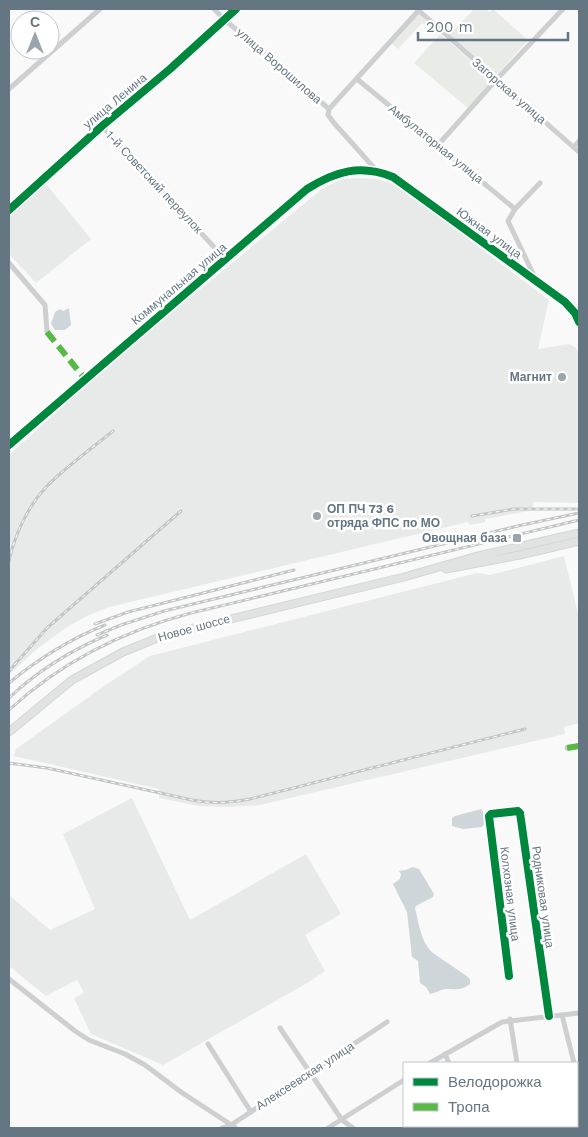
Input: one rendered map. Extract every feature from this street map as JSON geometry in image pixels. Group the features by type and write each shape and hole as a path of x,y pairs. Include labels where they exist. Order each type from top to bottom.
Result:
{"main road":[{"name":"Новое шоссе","path":"9,732 72,680 89,669 147,641 192,628 404,577 474,557 579,532"},
{"name":"Новое шоссе","path":"404,577 520,555 579,541"}],"street":[{"path":"9,88 100,9"},
{"name":"улица Ворошилова","path":"214,9 329,109 328,115 334,123 377,171"},
{"name":"улица Ленина","path":"9,210 236,9"},
{"path":"329,109 418,9"},
{"name":"Загорская улица","path":"418,9 579,152"},
{"path":"438,145 496,80 564,9"},
{"name":"Амбулаторная улица","path":"357,79 515,209"},
{"name":"1-й Советский переулок","path":"102,126 226,260"},
{"path":"574,147 579,141"},
{"name":"Коммунальная улица","path":"9,445 307,189 325,178 356,170 377,171"},
{"name":"Южная улица","path":"377,171 393,177 565,302 579,322"},
{"path":"536,281 508,221 515,209 540,183"},
{"path":"9,263 45,305 47,332"},
{"path":"567,748 579,746"},
{"name":"Родниковая улица","path":"490,815 518,811 520,813 549,1016"},
{"name":"Колхозная улица","path":"490,815 509,976"},
{"path":"9,979 75,1031 89,1040 126,1054 145,1065 233,1127"},
{"path":"432,1062 492,1026 510,1019 579,1013"},
{"path":"562,1015 574,1062"},
{"path":"510,1019 517,1062"},
{"name":"Алексеевская улица","path":"222,1128 233,1127 251,1112 387,1022"},
{"path":"280,1028 342,1120 353,1128"},
{"path":"208,1044 251,1112"},
{"path":"445,1054 449,1062"},
{"path":"328,1128 403,1081"}],"shaded area":[{"path":"474,9 485,9 490,12 493,9 528,40 495,77 449,35"},
{"path":"418,13 438,32 436,35 422,23 398,49 391,43"},
{"path":"440,34 493,80 468,108 414,63"},
{"path":"345,179 376,179 391,183 402,189 549,300 538,349 569,344 575,347 579,354 579,503 533,502 534,510 485,519 485,522 470,525 468,522 109,607 67,627 37,649 10,674 9,455 113,361 322,189"},
{"path":"46,184 91,239 36,283 9,254 9,217"},
{"path":"69,308 71,325 65,330 55,330 51,324 55,312 60,309 63,311"},
{"path":"564,556 579,618 579,723 564,727 565,734 260,805 229,807 199,806 159,798 159,789 14,756 16,749 104,686 150,656 477,573 490,575"},
{"path":"132,798 190,920 306,854 341,914 305,935 325,971 163,1065 91,1034 74,998 84,993 77,980 46,996 9,966 9,895 50,930 95,909 63,834"},
{"path":"481,809 484,824 482,827 463,829 452,826 452,818 455,816"},
{"path":"413,867 419,869 434,894 433,897 415,908 423,938 433,953 468,977 470,984 464,988 444,989 430,994 426,987 420,983 418,961 412,957 407,912 393,884 400,879 401,874 399,871"}],"railway":[{"path":"9,561 23,521 40,494 63,472 113,431"},
{"path":"472,516 514,509 577,509"},
{"path":"9,671 47,628 181,511"},
{"path":"97,635 164,611 579,513"},
{"path":"9,710 50,677 94,650 166,620 579,520"},
{"path":"95,624 128,612 294,570"},
{"path":"9,683 55,650 105,625"},
{"path":"9,698 55,662 107,635"},
{"path":"9,763 47,768 192,800 228,802 250,799 525,729"}],"marked path":[{"path":"47,332 85,379"},
{"path":"567,748 579,746"}],"cycle path":[{"path":"9,210 236,9"},
{"path":"9,445 307,189 328,178 348,171 370,171 393,177 565,302 575,313 579,322"},
{"path":"509,976 489,816 491,814 518,811 520,813 549,1016"}],"place":[{"name":"Магнит","path":"562,377"},
{"name":"ОП ПЧ 73 6 отряда ФПС по МО","path":"317,516"},
{"name":"Овощная база","path":"517,538"}]}
